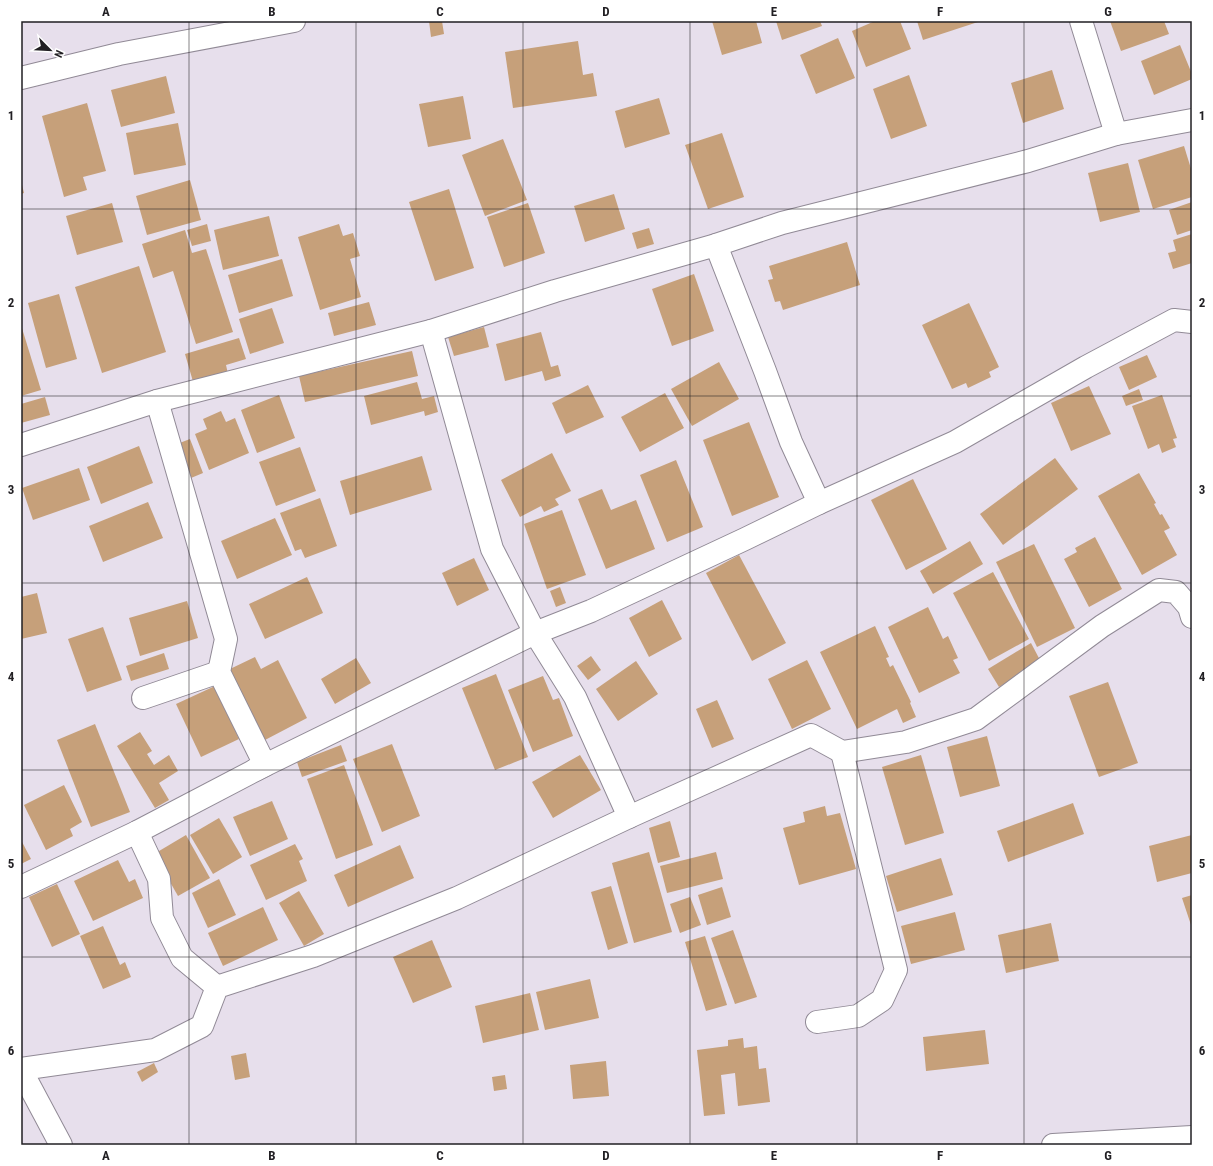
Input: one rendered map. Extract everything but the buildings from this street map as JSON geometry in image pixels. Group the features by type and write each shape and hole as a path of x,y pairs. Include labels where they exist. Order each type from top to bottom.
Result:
{"main road":[{"path":"21,78 119,54 294,21"},
{"path":"1081,21 1116,134"},
{"path":"21,445 157,401 431,331 555,291 716,245 782,223 1028,161 1116,134 1192,120"},
{"path":"716,245 791,442 819,503"},
{"path":"21,887 137,832 255,770 535,633 598,607 819,503 955,442 1086,367 1174,320 1192,322"},
{"path":"431,331 492,549 535,633 575,697 630,817"},
{"path":"157,401 226,639 219,672 265,764 255,770"},
{"path":"217,987 314,956 457,898 630,817 811,736 842,752 906,742 976,719 1102,626 1159,590 1176,592 1189,607 1192,617"},
{"path":"143,698 219,672"},
{"path":"817,1022 858,1016 882,1000 896,970 842,752"},
{"path":"137,832 159,879 162,918 182,958 217,987"},
{"path":"61,1145 21,1069 155,1050 202,1026 217,987"},
{"path":"1053,1145 1192,1137"}]}
